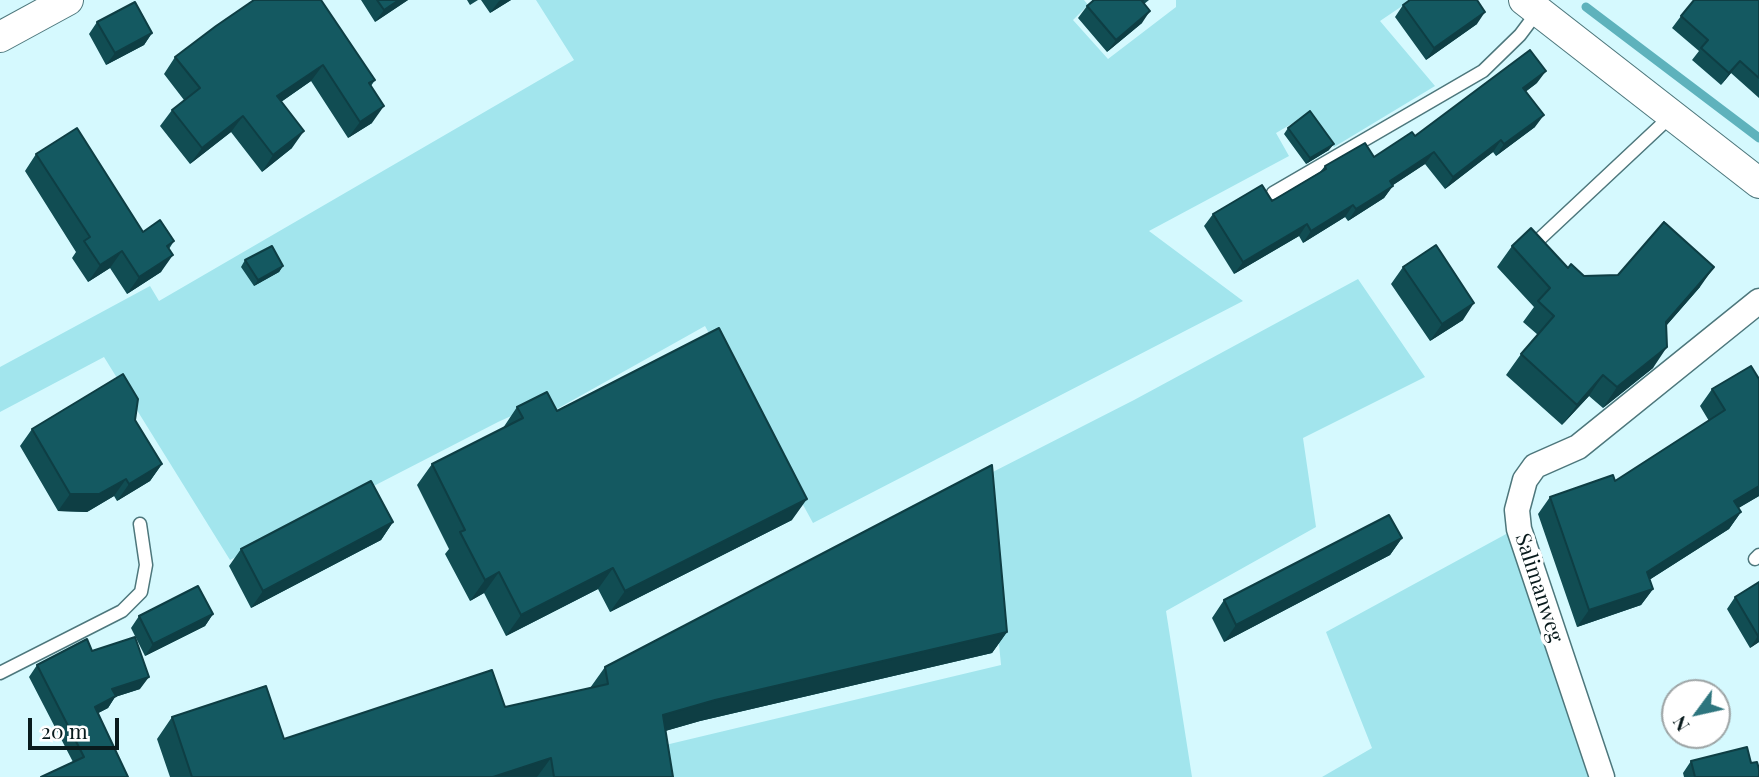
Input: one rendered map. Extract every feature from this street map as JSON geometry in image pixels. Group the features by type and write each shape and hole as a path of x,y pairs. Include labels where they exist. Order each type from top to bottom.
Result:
{"street":[{"path":"0,37 68,0"},
{"path":"1536,4 1759,183"},
{"name":"Salimanweg","path":"1602,777 1519,529 1517,510 1525,480 1535,466 1578,447 1759,301"}],"lane":[{"path":"1273,193 1483,72 1520,35 1536,4"},
{"path":"1530,248 1672,114"},
{"path":"0,673 122,611 141,592 146,565 140,524"}],"shaded area":[{"path":"536,0 1084,0 1088,5 1073,20 1108,59 1176,7 1176,0 1411,0 1380,21 1435,86 1334,147 1310,113 1276,133 1289,156 1149,231 1243,301 813,523 705,326 548,414 540,403 498,422 230,560 104,357 0,412 0,367 150,286 159,301 574,60"},
{"path":"1358,279 1425,377 1303,438 1316,527 1166,611 1192,777 663,777 657,747 1001,665 983,477 1134,400"},
{"path":"1508,533 1591,777 1322,777 1372,748 1326,632"}],"building":[{"path":"254,0 321,0 375,80 369,83 384,106 360,122 323,65 277,96 304,131 273,155 243,116 202,148 172,110 200,88 175,57"},
{"path":"377,0 399,0 384,10"},
{"path":"1094,0 1143,0 1150,11 1116,40 1087,6"},
{"path":"1410,0 1477,0 1485,12 1434,48 1403,5"},
{"path":"1694,0 1759,0 1759,78 1740,61 1729,73 1701,48 1708,40 1681,16"},
{"path":"135,2 152,33 115,53 97,22"},
{"path":"1530,50 1546,71 1523,88 1544,115 1504,144 1501,140 1453,177 1434,152 1390,181 1393,186 1356,209 1353,205 1311,231 1307,224 1243,262 1213,214 1262,185 1272,201 1365,143 1374,157 1412,132 1415,136"},
{"path":"1310,111 1334,144 1310,158 1288,128"},
{"path":"77,128 143,232 160,220 174,241 167,246 173,255 139,277 122,251 100,265 84,241 90,237 36,154"},
{"path":"1664,222 1714,267 1666,322 1667,347 1617,387 1603,375 1577,405 1521,354 1554,316 1538,301 1550,288 1512,246 1531,228 1568,268 1571,264 1584,276 1618,275"},
{"path":"1436,245 1474,303 1442,324 1403,267"},
{"path":"272,246 283,266 258,280 245,260"},
{"path":"719,328 807,499 625,591 613,568 521,615 499,572 485,580 460,532 465,530 432,464 523,418 517,407 547,392 557,411"},
{"path":"1751,366 1759,379 1759,486 1734,501 1741,512 1647,572 1653,589 1589,610 1550,497 1613,475 1615,481 1725,410 1712,389"},
{"path":"123,374 138,399 135,420 162,464 129,484 126,479 99,494 70,494 32,429"},
{"path":"992,465 1007,632 715,700 663,715 673,777 554,777 551,758 493,777 192,777 172,717 266,686 284,739 492,670 505,707 608,684 605,667"},
{"path":"371,481 393,522 263,591 241,549"},
{"path":"1389,515 1402,538 1236,625 1224,600"},
{"path":"1759,582 1759,635 1758,636 1735,597"},
{"path":"198,586 213,614 153,644 139,616"},
{"path":"135,637 149,677 112,689 116,696 95,707 128,777 41,777 84,757 37,665 87,639 92,651"},
{"path":"1747,747 1751,763 1757,762 1759,777 1695,777 1691,761"}],"waterway":[{"path":"1586,7 1759,138"}]}
